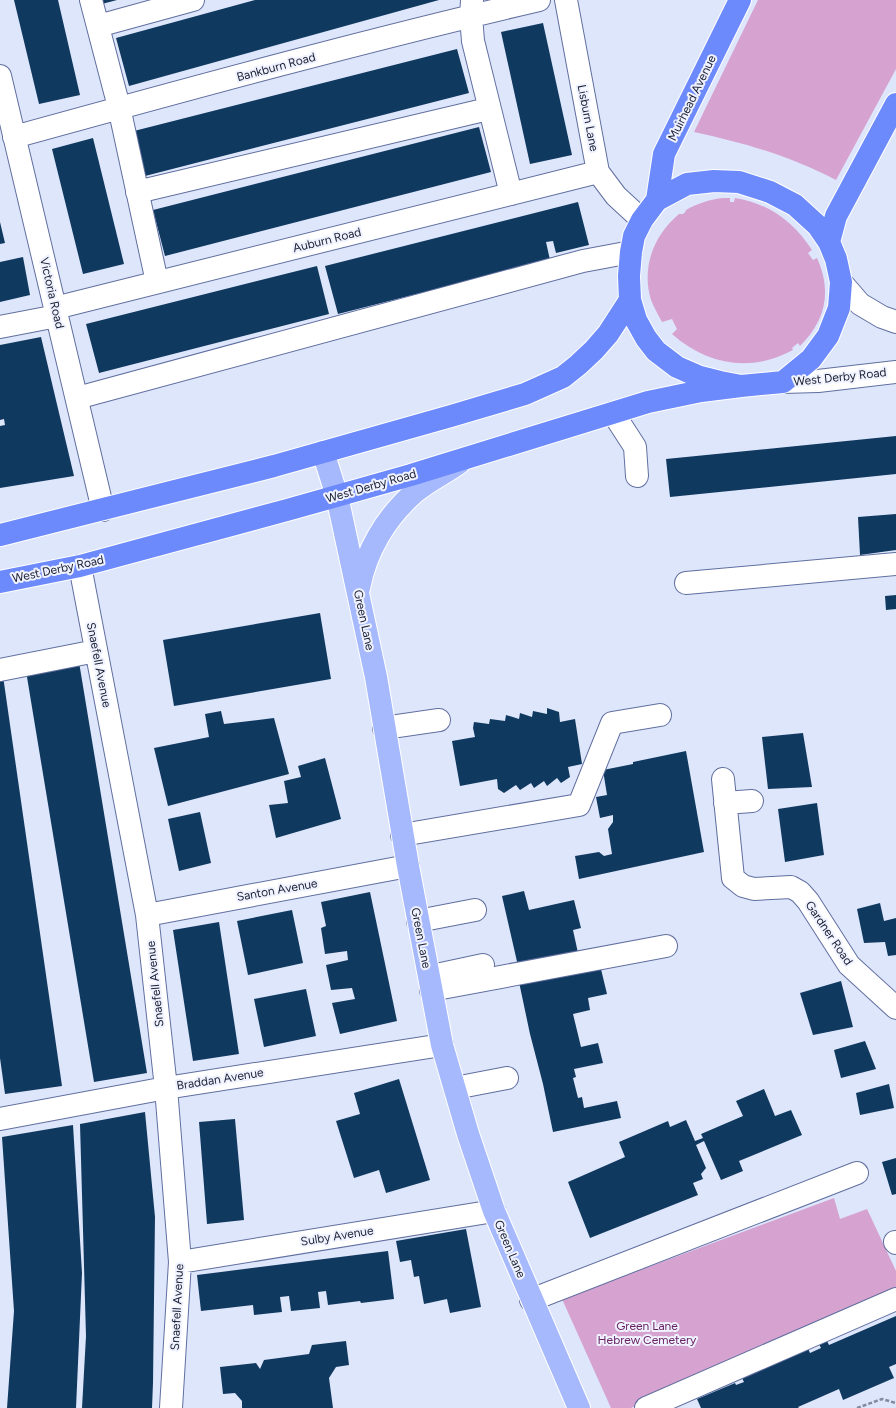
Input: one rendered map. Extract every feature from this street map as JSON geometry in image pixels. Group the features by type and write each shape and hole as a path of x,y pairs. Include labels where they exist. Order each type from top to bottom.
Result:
{"highway":[{"name":"Muirhead Avenue","path":"657,200 664,154 740,0"},
{"path":"829,242 836,216 896,104"},
{"path":"714,181 739,182 770,192 795,205 818,226 829,242 836,259 841,282 839,308 828,336 811,359 783,382 741,386 700,377 677,367 656,351 646,338 636,320 630,300 629,276 631,252 634,236 642,220 657,200 687,184 714,181"},
{"path":"0,535 274,466 525,394 563,377 594,350 619,319 630,300"},
{"name":"West Derby Road","path":"0,582 80,566 337,496 648,402 677,395 741,386"}],"main road":[{"name":"Green Lane","path":"322,452 337,496 376,677 402,836 442,1045 468,1134 494,1210 579,1408"},
{"path":"358,593 367,559 376,539 391,517 416,491 469,457"}],"street":[{"path":"91,0 119,108 157,282"},
{"path":"98,26 193,0"},
{"name":"Bankburn Road","path":"14,137 472,8 539,0"},
{"name":"Lisburn Lane","path":"566,0 598,172 616,196 642,220"},
{"path":"472,8 472,41 511,194"},
{"name":"Victoria Road","path":"0,76 103,510"},
{"path":"137,192 488,108"},
{"name":"Auburn Road","path":"0,327 157,282 598,172"},
{"path":"77,398 583,261 631,252"},
{"path":"841,282 860,304 882,317 896,322"},
{"name":"West Derby Road","path":"783,382 818,381 896,372"},
{"path":"613,413 635,447 637,476"},
{"path":"686,583 896,564"},
{"name":"Snaefell Avenue","path":"80,566 147,915 166,1088 180,1262 171,1408"},
{"path":"0,670 96,652"},
{"path":"402,836 579,805 612,723 660,715"},
{"path":"384,728 439,720"},
{"name":"Gardner Road","path":"723,779 733,878 743,886 754,889 792,887 800,892 808,901 849,966 896,1008"},
{"path":"725,802 752,801"},
{"name":"Santon Avenue","path":"147,915 408,866"},
{"path":"418,920 475,910"},
{"path":"430,983 486,972 666,946"},
{"name":"Braddan Avenue","path":"0,1119 166,1088 442,1045"},
{"path":"454,1088 507,1078"},
{"path":"532,1300 857,1173"},
{"name":"Sulby Avenue","path":"180,1262 494,1210"},
{"path":"646,1408 896,1299"}],"path":[{"path":"857,1408 882,1399 896,1404"}],"green space":[{"path":"758,0 896,0 896,69 836,180 819,171 767,151 694,132"},
{"path":"722,198 730,198 730,202 734,202 735,198 748,201 770,209 780,215 797,230 805,240 812,250 808,253 813,260 817,258 822,270 825,293 824,305 816,326 800,346 798,343 792,348 793,350 761,362 745,363 715,359 686,345 672,334 677,329 672,319 662,322 651,300 648,288 649,264 652,252 670,222 679,214 683,214 686,210 695,205"},
{"name":"Green Lane Hebrew Cemetery","path":"834,1198 840,1219 867,1209 896,1271 896,1289 631,1408 611,1408 562,1299"}],"building":[{"path":"14,0 58,0 80,95 39,104"},
{"path":"97,0 117,0 98,5"},
{"path":"255,0 439,0 129,86 116,38"},
{"path":"543,23 572,155 530,164 501,32"},
{"path":"457,49 469,93 145,176 134,131"},
{"path":"479,127 491,172 165,256 153,210"},
{"path":"93,138 124,264 83,274 52,149"},
{"path":"578,202 589,245 556,253 553,241 546,242 550,260 338,314 325,266"},
{"path":"0,222 5,243 0,244"},
{"path":"23,257 30,295 0,302 0,262"},
{"path":"317,266 329,314 99,373 86,324"},
{"path":"41,337 74,476 0,488 0,426 5,425 4,419 0,420 0,345"},
{"path":"896,436 896,474 670,497 666,459"},
{"path":"896,514 896,550 860,555 858,517"},
{"path":"896,595 896,609 886,610 885,596"},
{"path":"320,613 331,679 174,706 163,640"},
{"path":"79,662 147,1073 94,1082 26,671"},
{"path":"0,676 3,676 62,1086 5,1094 0,1058"},
{"path":"547,708 559,712 560,722 575,719 582,764 568,767 570,777 561,783 557,778 547,786 544,781 534,788 531,783 520,790 516,785 504,793 498,789 497,779 460,786 452,741 475,737 473,728 474,722 489,724 490,719 505,721 506,715 519,719 520,713 532,717 533,711 547,714"},
{"path":"221,711 224,724 274,718 289,774 168,806 154,748 209,737 205,714"},
{"path":"803,733 812,787 768,789 762,737"},
{"path":"686,751 704,852 579,879 575,856 599,852 604,856 612,854 608,829 613,822 613,815 600,818 596,797 607,795 603,770"},
{"path":"325,758 341,819 276,838 269,805 288,803 284,781 301,777 298,766"},
{"path":"817,803 824,855 785,862 778,809"},
{"path":"200,812 211,863 179,871 168,819"},
{"path":"524,891 529,910 574,900 581,928 573,930 578,953 518,966 502,896"},
{"path":"370,892 397,1021 340,1034 332,1003 355,999 352,988 331,990 326,965 348,960 347,951 325,954 321,928 326,926 321,902"},
{"path":"880,903 884,921 896,918 896,955 888,956 885,942 864,943 857,909"},
{"path":"292,910 303,963 248,975 237,921"},
{"path":"219,922 239,1054 193,1061 173,930"},
{"path":"600,965 607,994 588,998 590,1010 573,1014 581,1047 598,1043 603,1063 574,1069 576,1077 573,1078 578,1098 582,1097 584,1108 617,1101 621,1118 553,1132 519,982"},
{"path":"841,981 853,1027 813,1035 800,993"},
{"path":"306,989 316,1036 264,1047 254,999"},
{"path":"865,1041 876,1069 841,1078 834,1050"},
{"path":"399,1079 430,1180 386,1193 379,1170 354,1178 336,1121 360,1114 354,1093"},
{"path":"889,1084 894,1108 860,1115 856,1093"},
{"path":"764,1089 775,1116 791,1110 802,1135 739,1161 743,1171 721,1180 704,1141 696,1145 706,1168 701,1174 703,1179 693,1183 698,1195 590,1238 568,1182 625,1157 619,1142 668,1121 670,1127 686,1120 695,1141 703,1138 701,1134 743,1116 736,1101"},
{"path":"145,1112 155,1217 152,1408 82,1408 86,1336 80,1124"},
{"path":"235,1119 244,1220 207,1224 199,1122"},
{"path":"73,1125 82,1273 76,1408 7,1408 14,1311 2,1137"},
{"path":"896,1158 896,1194 892,1195 882,1162"},
{"path":"466,1229 481,1307 450,1313 447,1299 424,1304 419,1276 414,1277 411,1260 400,1262 396,1241"},
{"path":"388,1251 394,1299 328,1305 326,1291 318,1292 320,1308 291,1311 289,1296 280,1297 282,1312 254,1315 253,1305 201,1311 197,1275"},
{"path":"896,1316 896,1364 889,1367 894,1378 843,1400 839,1389 798,1407 799,1408 701,1408 697,1399 735,1383 736,1385 744,1382 739,1372 806,1344 810,1353 821,1348 818,1342 826,1339 829,1345"},
{"path":"346,1341 349,1365 336,1367 329,1378 333,1408 242,1408 242,1401 235,1393 223,1394 220,1367 256,1363 260,1369 264,1360 309,1354 312,1345"}]}
